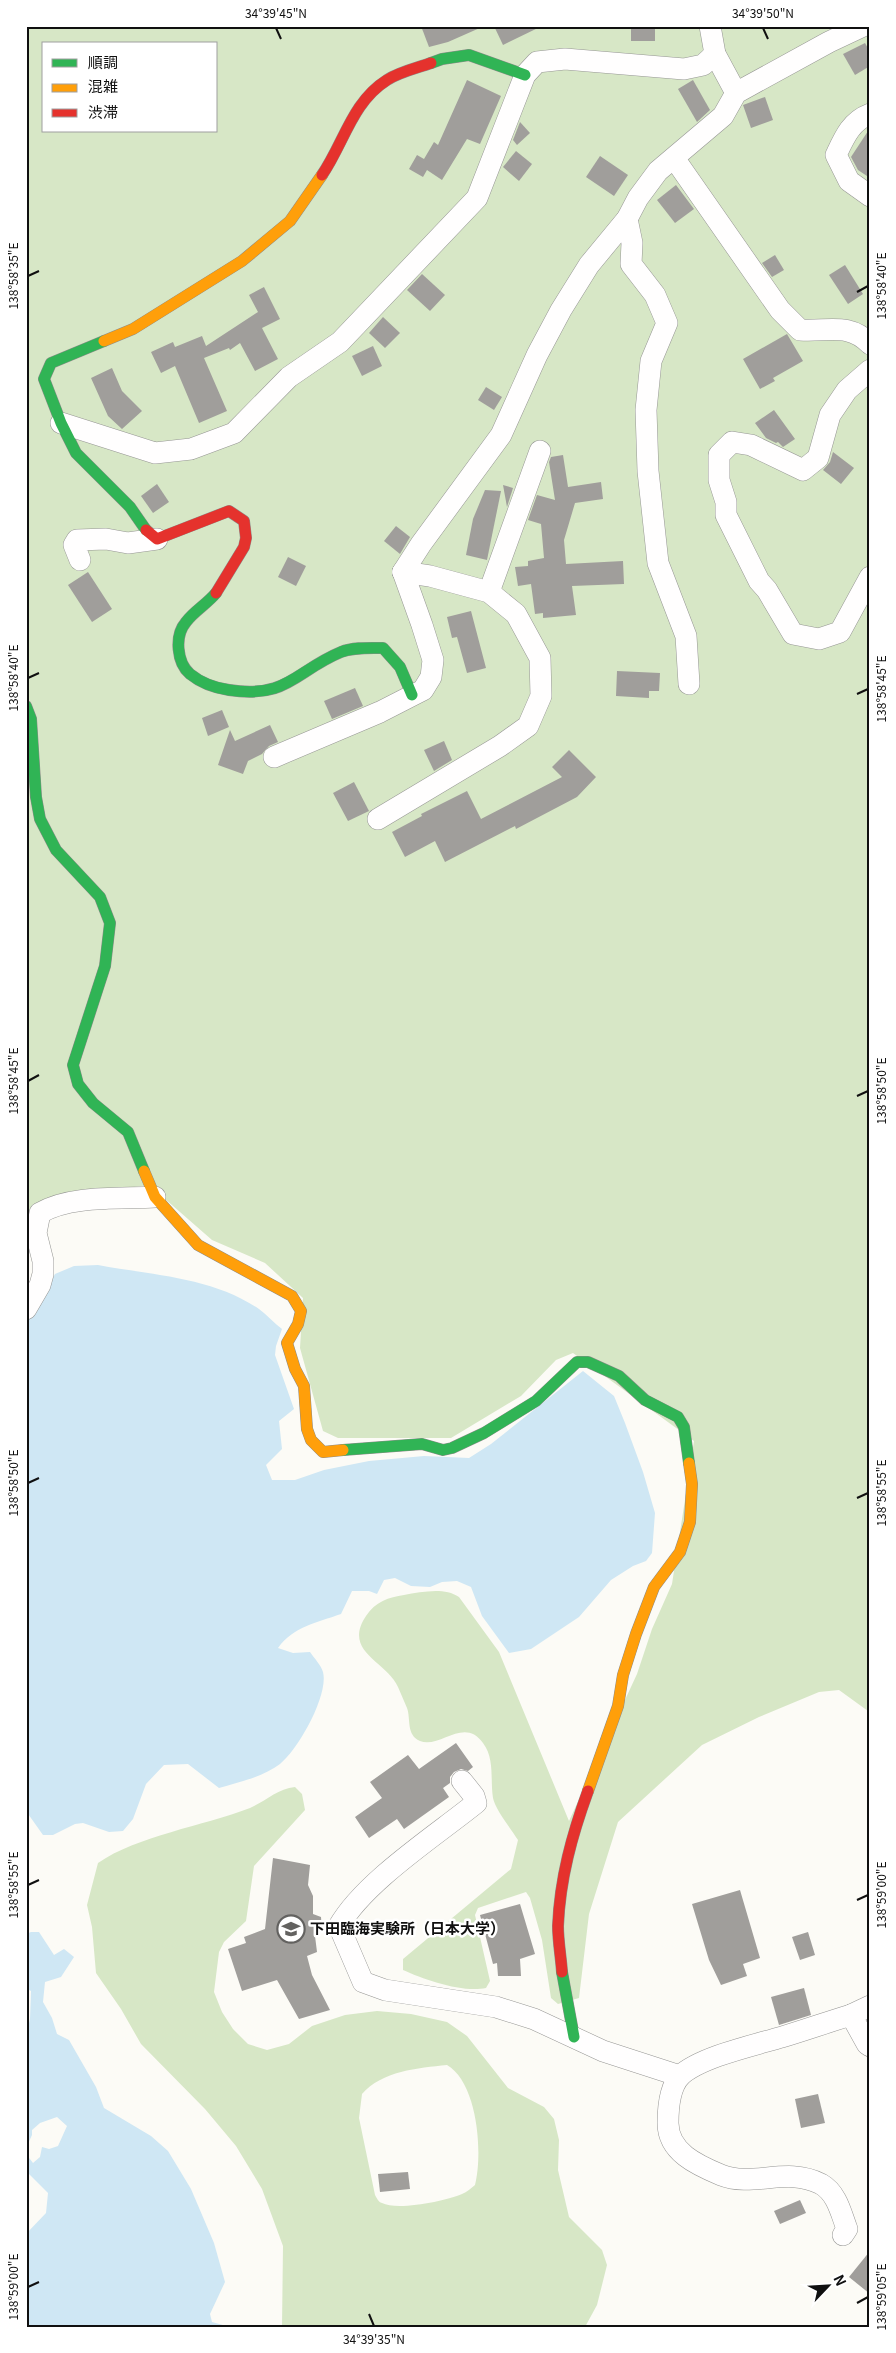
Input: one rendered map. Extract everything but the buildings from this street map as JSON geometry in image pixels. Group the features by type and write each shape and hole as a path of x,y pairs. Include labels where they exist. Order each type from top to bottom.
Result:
{"street":[{"path":"710,26 715,54 736,93"},
{"path":"403,572 421,544 501,435 537,355 561,310 589,265 628,220 638,198 658,171 723,116 736,93 828,42 862,26"},
{"path":"61,423 155,453 191,449 234,433 289,377 340,342 477,198 525,75 537,62 564,59 684,69 702,66 715,54"},
{"path":"157,539 146,531 130,507 76,453 61,423 44,379 50,363 133,329 187,294 242,262 290,221 327,168 352,118 368,94 388,79 442,59 469,55 525,75"},
{"path":"870,114 863,116 847,130 836,155 849,181 870,196"},
{"path":"674,158 780,310 800,330 846,329 860,334 870,344"},
{"path":"628,220 632,243 631,264 655,294 667,323 650,361 646,410 648,471 658,563 686,636 689,684"},
{"path":"870,370 847,390 830,415 818,458 803,470 751,445 732,442 719,455 719,480 726,502 726,515 759,581 767,590 793,634 819,639 840,632 870,577"},
{"path":"489,592 540,451"},
{"path":"80,560 74,545 77,540 106,540 128,543 157,539 230,511 244,521 246,540 225,583 206,604 183,624 178,651 182,664 191,678 211,686 232,690 264,692 288,683 343,652 364,648 383,648 400,667 412,695"},
{"path":"378,819 500,746 528,726 541,696 540,658 516,614 489,592 430,576 403,572"},
{"path":"274,757 380,712 422,690 431,677 433,660 403,572"},
{"path":"26,706 31,719 36,797 40,820 56,850 100,897 110,923 105,966 73,1065 78,1084 93,1103 128,1132 155,1197 198,1245 271,1283 292,1296 297,1302 302,1311 298,1324 287,1343 295,1368 304,1386 307,1429 316,1447 323,1452 422,1444 443,1450 452,1448 484,1433 536,1401 576,1362 588,1362 620,1376 645,1400 678,1417 684,1427 692,1484 690,1522 680,1552 654,1587 640,1624 623,1675 618,1706 571,1839 564,1870 558,1927 563,1984 574,2037"},
{"path":"26,1309 40,1285 43,1274 36,1233 40,1213 50,1207 70,1202 155,1197"},
{"path":"462,1780 474,1796 476,1804 376,1882 348,1910 339,1926 363,1982 385,1990 496,2007 534,2019 603,2051 680,2076"},
{"path":"843,2235 847,2229 839,2206 828,2189 821,2184 791,2175 733,2179 688,2159 676,2148 670,2138 668,2116 673,2090 680,2076 689,2069 713,2059 860,2010 866,2044 870,2046"}],"green space":[{"path":"26,26 870,26 870,1715 868,1711 839,1690 819,1692 759,1717 702,1745 618,1822 589,1914 579,1998 558,2004 551,1998 542,1940 530,1898 526,1892 478,1908 475,1915 490,1981 486,1988 466,1989 455,1987 422,1978 403,1970 403,1959 511,1869 518,1840 494,1803 489,1756 487,1749 476,1735 468,1732 460,1733 428,1742 420,1741 413,1735 407,1708 398,1687 385,1670 369,1655 359,1639 360,1628 366,1616 378,1604 398,1596 440,1591 459,1597 499,1652 569,1821 637,1674 652,1629 672,1584 694,1441 573,1353 556,1360 521,1396 451,1438 338,1438 323,1431 300,1348 303,1298 265,1263 212,1240 149,1185 46,1199 26,1214"},
{"path":"295,1787 302,1794 305,1810 254,1866 246,1921 224,1942 219,1952 214,1992 222,2012 233,2029 248,2044 267,2050 289,2044 312,2026 345,2015 377,2011 411,2014 447,2022 467,2036 508,2088 544,2107 554,2119 559,2140 558,2170 569,2217 602,2250 607,2265 597,2305 585,2327 282,2327 283,2246 262,2189 236,2146 205,2109 141,2044 121,2009 96,1973 92,1927 87,1905 98,1863 151,1838 250,1808 289,1788","holes":["447,2065 457,2074 466,2087 476,2120 478,2156 475,2185 462,2194 434,2202 399,2206 379,2201 375,2195 359,2118 362,2094 380,2080 413,2069"]}],"water":[{"path":"98,1265 181,1279 221,1290 241,1298 259,1309 282,1329 275,1355 294,1409 279,1421 282,1449 266,1465 272,1480 295,1480 324,1470 369,1461 424,1456 469,1458 491,1444 583,1371 614,1396 625,1423 643,1472 655,1513 652,1553 646,1561 633,1566 611,1580 579,1617 531,1649 509,1653 482,1616 471,1587 457,1581 442,1582 430,1587 411,1586 395,1578 384,1580 377,1594 369,1591 352,1591 341,1614 298,1630 278,1648 293,1653 310,1652 322,1669 324,1682 317,1708 303,1735 280,1764 259,1776 219,1788 188,1764 164,1765 146,1784 133,1819 123,1831 109,1832 83,1823 75,1824 53,1835 43,1835 26,1811 26,1324 55,1274 74,1266"},
{"path":"39,1932 54,1955 64,1949 74,1957 61,1977 45,1982 43,2002 52,2018 57,2034 69,2040 96,2087 104,2108 151,2136 168,2151 191,2189 214,2243 225,2282 210,2314 212,2322 230,2327 26,2327 26,2234 46,2213 48,2193 26,2171 26,2154 33,2163 40,2157 42,2147 49,2149 58,2146 67,2126 57,2117 40,2123 32,2130 32,2135 26,2148 26,2035 30,2019 31,1991 26,1988 26,1934"}],"traffic: fast":[{"path":"431,63 442,59 469,55 525,75"},
{"path":"104,341 51,363 44,379 61,423 76,453 130,507 146,530"},
{"path":"216,593 193,614 182,628 180,634 179,649 182,663 190,674 203,682 229,690 265,691 290,682 325,659 346,650 383,648 400,667 412,695"},
{"path":"26,706 31,719 36,797 40,819 56,850 100,897 110,923 105,966 73,1065 78,1084 93,1103 128,1132 144,1171"},
{"path":"343,1450 422,1444 443,1450 452,1448 484,1433 536,1401 577,1362 588,1362 619,1376 645,1400 678,1417 684,1427 689,1463"},
{"path":"562,1972 574,2037"}],"traffic: slow":[{"path":"104,341 133,329 242,261 290,221 322,175"},
{"path":"144,1171 155,1197 198,1245 292,1296 301,1311 298,1324 287,1343 295,1369 304,1386 307,1429 311,1440 323,1452 343,1450"},
{"path":"588,1791 618,1706 623,1675 636,1634 654,1587 680,1552 690,1522 692,1484 689,1463"}],"traffic: jam":[{"path":"322,175 357,111 375,89 397,75 431,63"},
{"path":"146,530 157,539 229,511 244,521 246,538 244,547 216,593"},
{"path":"562,1972 558,1937 561,1891 572,1840 588,1791"}],"place":[{"name":"下田臨海実験所（日本大学）","path":"291,1929"}]}
